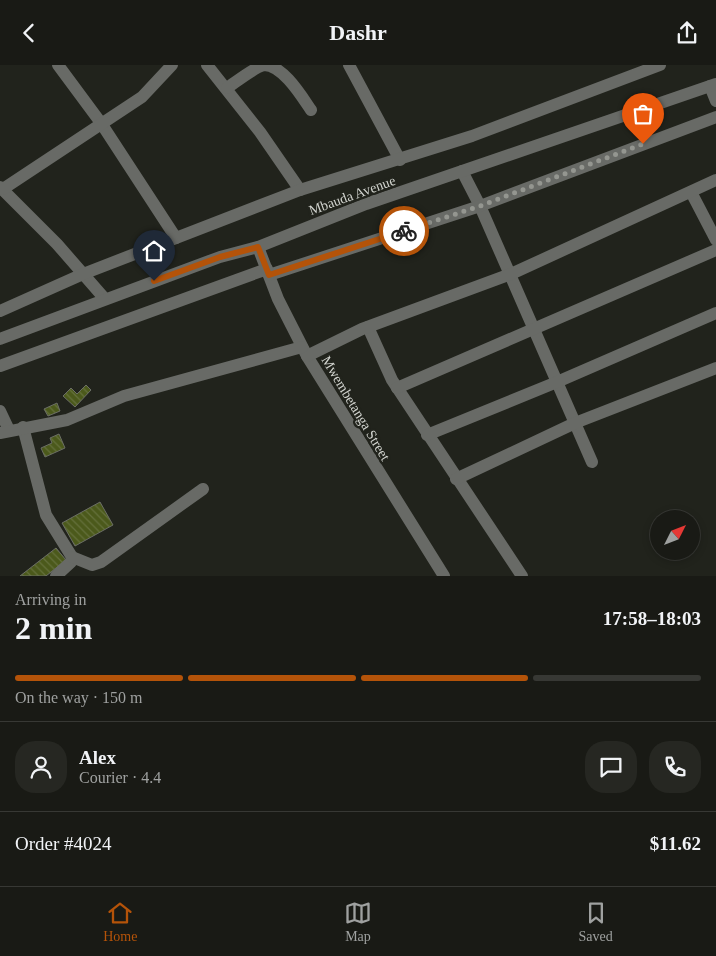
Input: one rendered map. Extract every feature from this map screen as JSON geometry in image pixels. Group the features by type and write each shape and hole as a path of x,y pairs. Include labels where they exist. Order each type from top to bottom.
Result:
{"street":[{"path":"58,65 101,123 176,238"},
{"path":"105,299 58,244 1,188 142,97 172,65"},
{"path":"207,65 227,88 300,190"},
{"path":"227,88 264,65 276,67 288,76 311,110"},
{"path":"348,65 400,160"},
{"path":"0,311 83,274 300,190 472,136 660,65"},
{"path":"713,85 716,101"},
{"name":"Mbauda Avenue","path":"0,339 220,257 258,247 366,204 713,85"},
{"path":"0,366 268,272 480,206 716,117"},
{"path":"462,171 511,274 592,462"},
{"path":"0,411 4,432 23,427 39,426 67,420 124,396 304,351 511,274 716,180"},
{"path":"691,191 716,240"},
{"name":"Mwembetanga Street","path":"258,247 304,351 444,576"},
{"path":"397,388 716,250"},
{"path":"427,435 557,382 716,313"},
{"path":"368,327 397,388 522,576"},
{"path":"456,479 575,423 716,368"},
{"path":"23,427 46,515 72,557 92,565 101,563 203,489"},
{"path":"56,576 70,562 72,557"}],"building":[{"path":"86,385 91,390 75,407 63,396 71,388 77,394"},
{"path":"57,403 60,411 48,416 44,409"},
{"path":"59,434 65,448 45,457 41,448 52,443 50,438"},
{"path":"100,502 113,525 75,546 62,523"},
{"path":"56,548 66,560 46,576 20,576"}],"way so far":[{"path":"404,231 480,206 643,144"}],"route":[{"path":"154,281 220,257 258,247 269,275 404,231"}]}
